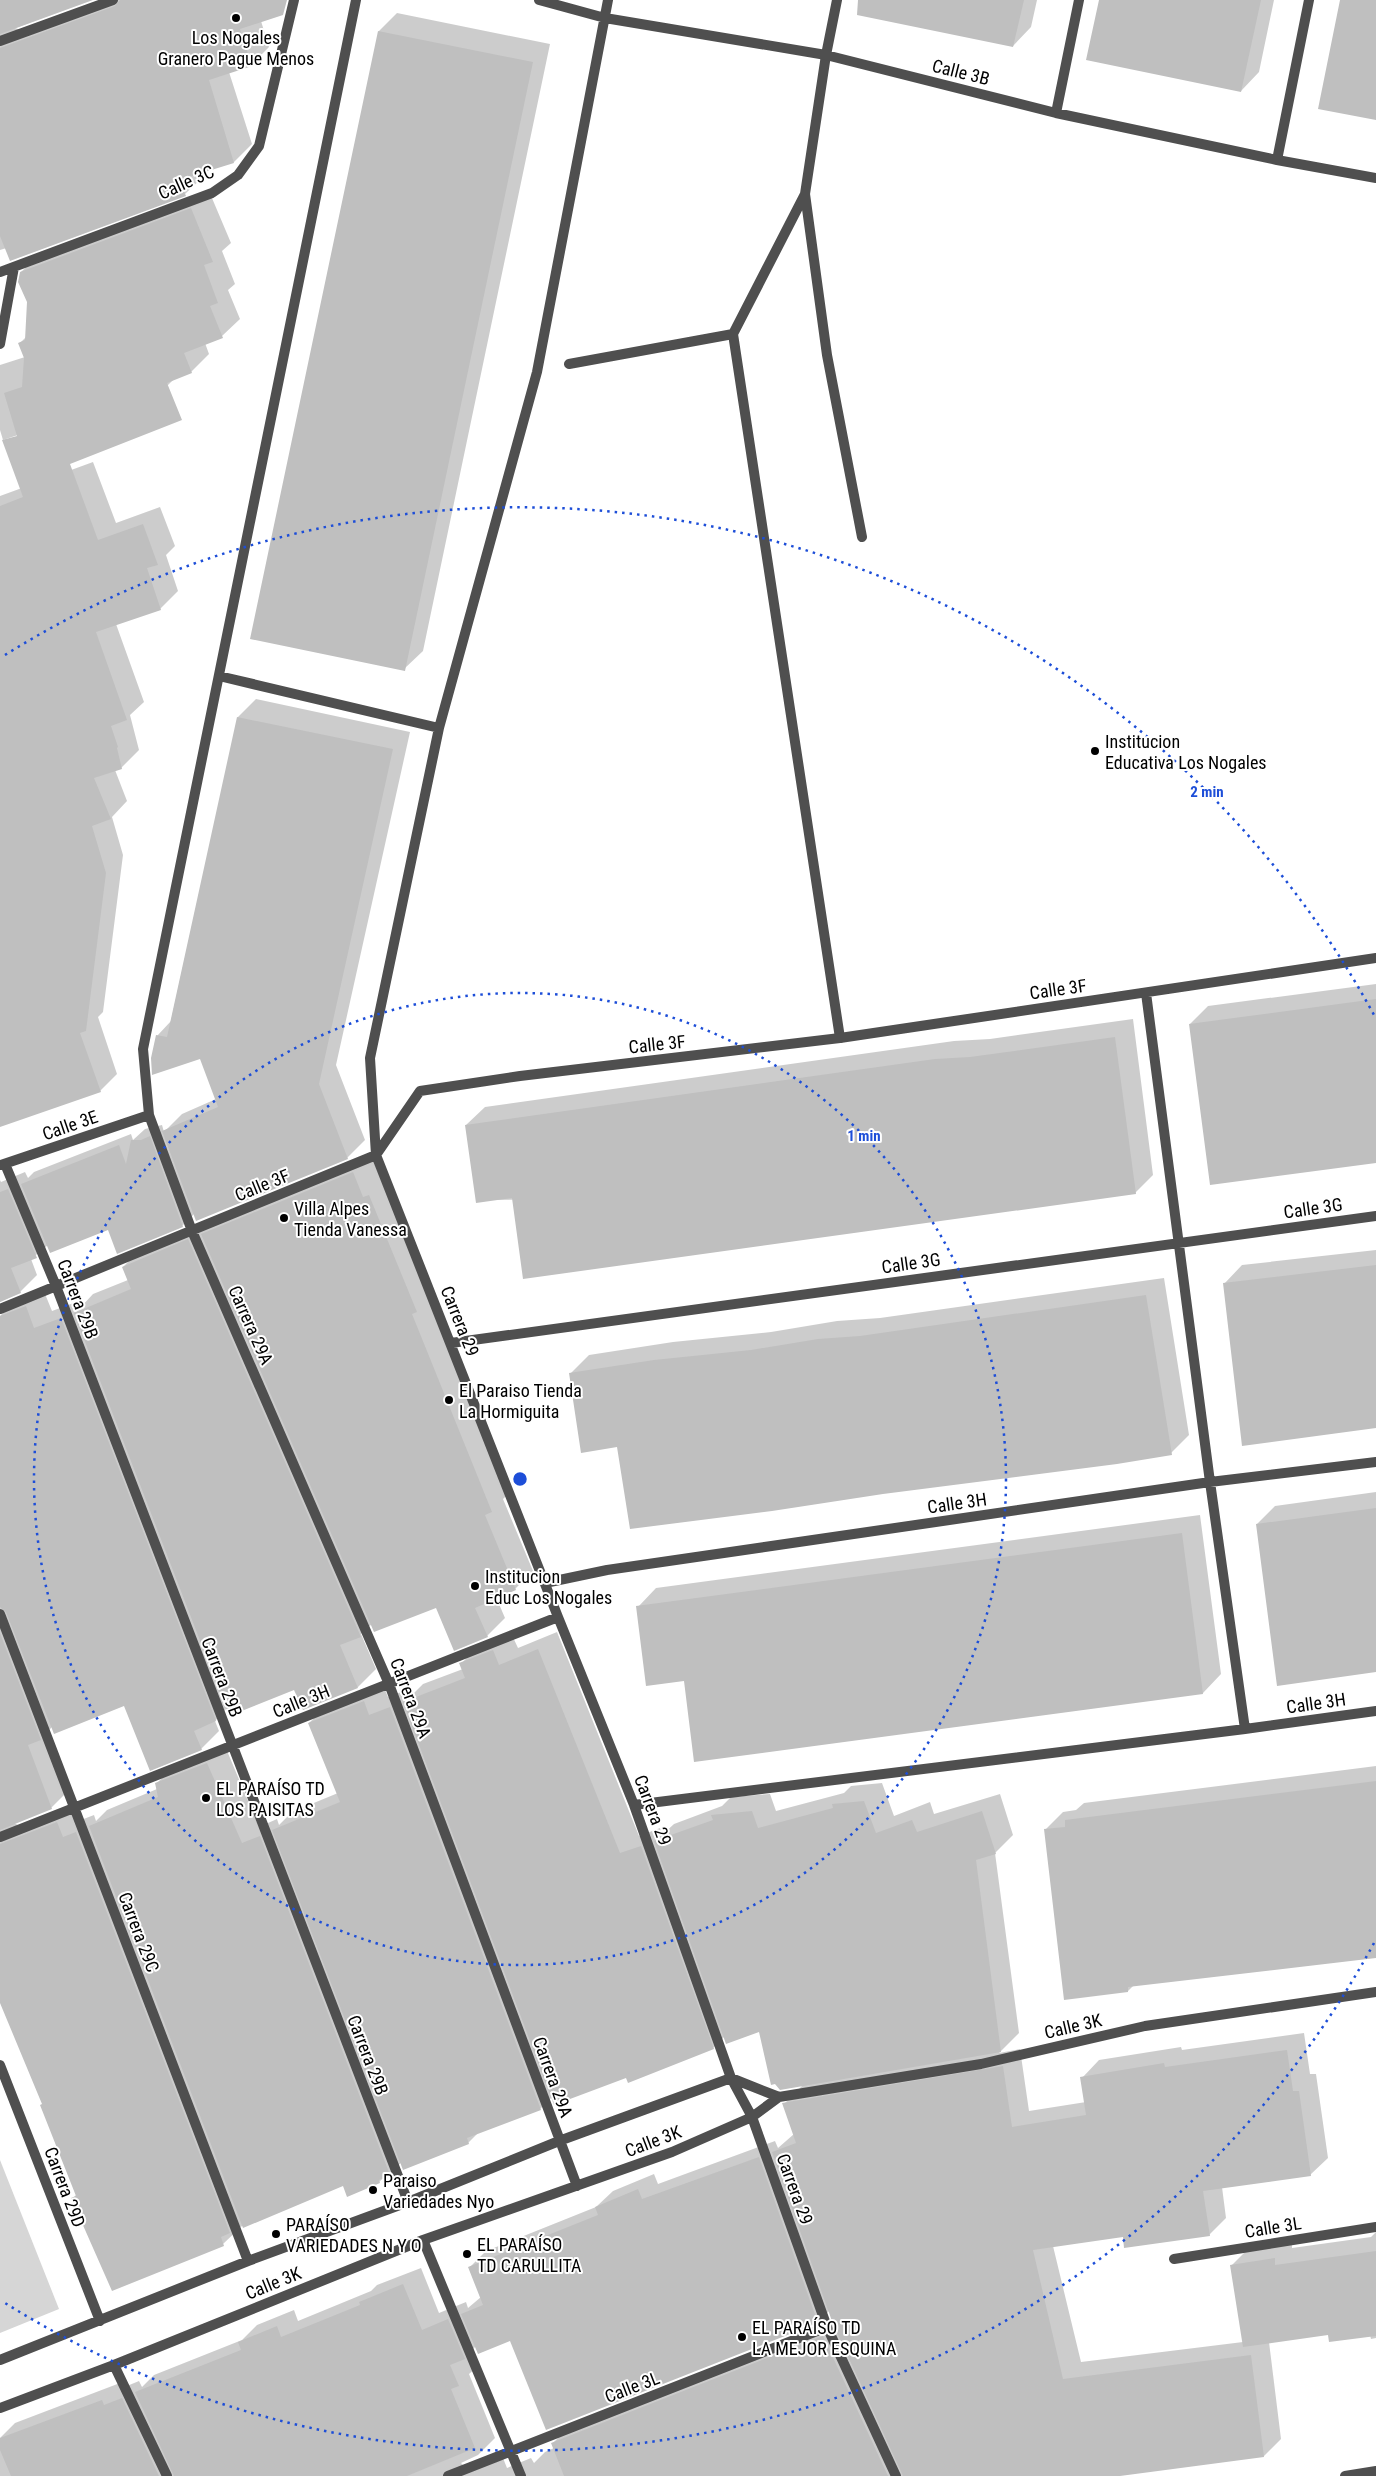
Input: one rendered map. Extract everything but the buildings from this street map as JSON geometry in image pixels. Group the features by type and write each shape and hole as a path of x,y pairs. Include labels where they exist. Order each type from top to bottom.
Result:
{"street":[{"path":"0,41 113,0"},
{"name":"Calle 3C","path":"0,272 212,193 238,175 259,146 294,0"},
{"name":"Carrera 29A","path":"356,0 143,1049 150,1115 192,1231 389,1684 577,2186"},
{"name":"Calle 3B","path":"539,0 605,18 826,55 1056,113 1277,160 1376,178"},
{"name":"Carrera 29","path":"608,0 537,372 439,728 370,1058 376,1155 634,1805 731,2078 752,2117 827,2327 896,2476"},
{"path":"837,0 826,55 805,194 827,355 862,537"},
{"path":"1056,113 1079,0"},
{"path":"1277,160 1310,0"},
{"path":"805,194 733,334 840,1038"},
{"path":"0,344 14,267"},
{"path":"569,364 733,334"},
{"path":"219,676 439,728"},
{"name":"Calle 3F","path":"0,1309 376,1155 420,1092 520,1076 840,1038 1376,958"},
{"path":"1146,993 1210,1482 1245,1729"},
{"name":"Calle 3E","path":"3,1165 150,1115"},
{"name":"Carrera 29B","path":"3,1165 56,1286 231,1746 408,2202"},
{"name":"Calle 3G","path":"451,1343 1376,1216"},
{"name":"Calle 3H","path":"545,1583 607,1570 1210,1482 1376,1462"},
{"name":"Carrera 29C","path":"0,1614 248,2261"},
{"name":"Calle 3H","path":"0,1837 558,1617"},
{"name":"Calle 3H","path":"634,1805 1376,1711"},
{"name":"Calle 3K","path":"0,2408 114,2365 423,2240 672,2152 752,2117 779,2097 981,2064 1145,2026 1376,1992"},
{"name":"Carrera 29D","path":"0,2065 100,2321"},
{"path":"731,2078 779,2097"},
{"name":"Calle 3K","path":"0,2360 248,2261 408,2202 559,2141 731,2078"},
{"name":"Calle 3L","path":"1174,2260 1376,2228"},
{"path":"423,2240 521,2476"},
{"name":"Calle 3L","path":"448,2476 827,2327"},
{"path":"114,2365 167,2476"},
{"path":"1345,2476 1376,2472"}],"shaded area":[{"path":"0,2160 59,2309 0,2333"}],"place":[{"name":"Los Nogales Granero Pague Menos","path":"236,18"},
{"name":"Institucion Educativa Los Nogales","path":"1095,751"},
{"name":"Villa Alpes Tienda Vanessa","path":"284,1218"},
{"name":"El Paraiso Tienda La Hormiguita","path":"449,1400"},
{"name":"Institucion Educ Los Nogales","path":"475,1586"},
{"name":"EL PARAÍSO TD LOS PAISITAS","path":"206,1798"},
{"name":"Paraiso Variedades Nyo","path":"373,2190"},
{"name":"PARAÍSO VARIEDADES N Y O","path":"276,2234"},
{"name":"EL PARAÍSO TD CARULLITA","path":"467,2254"},
{"name":"EL PARAÍSO TD LA MEJOR ESQUINA","path":"742,2337"}]}
